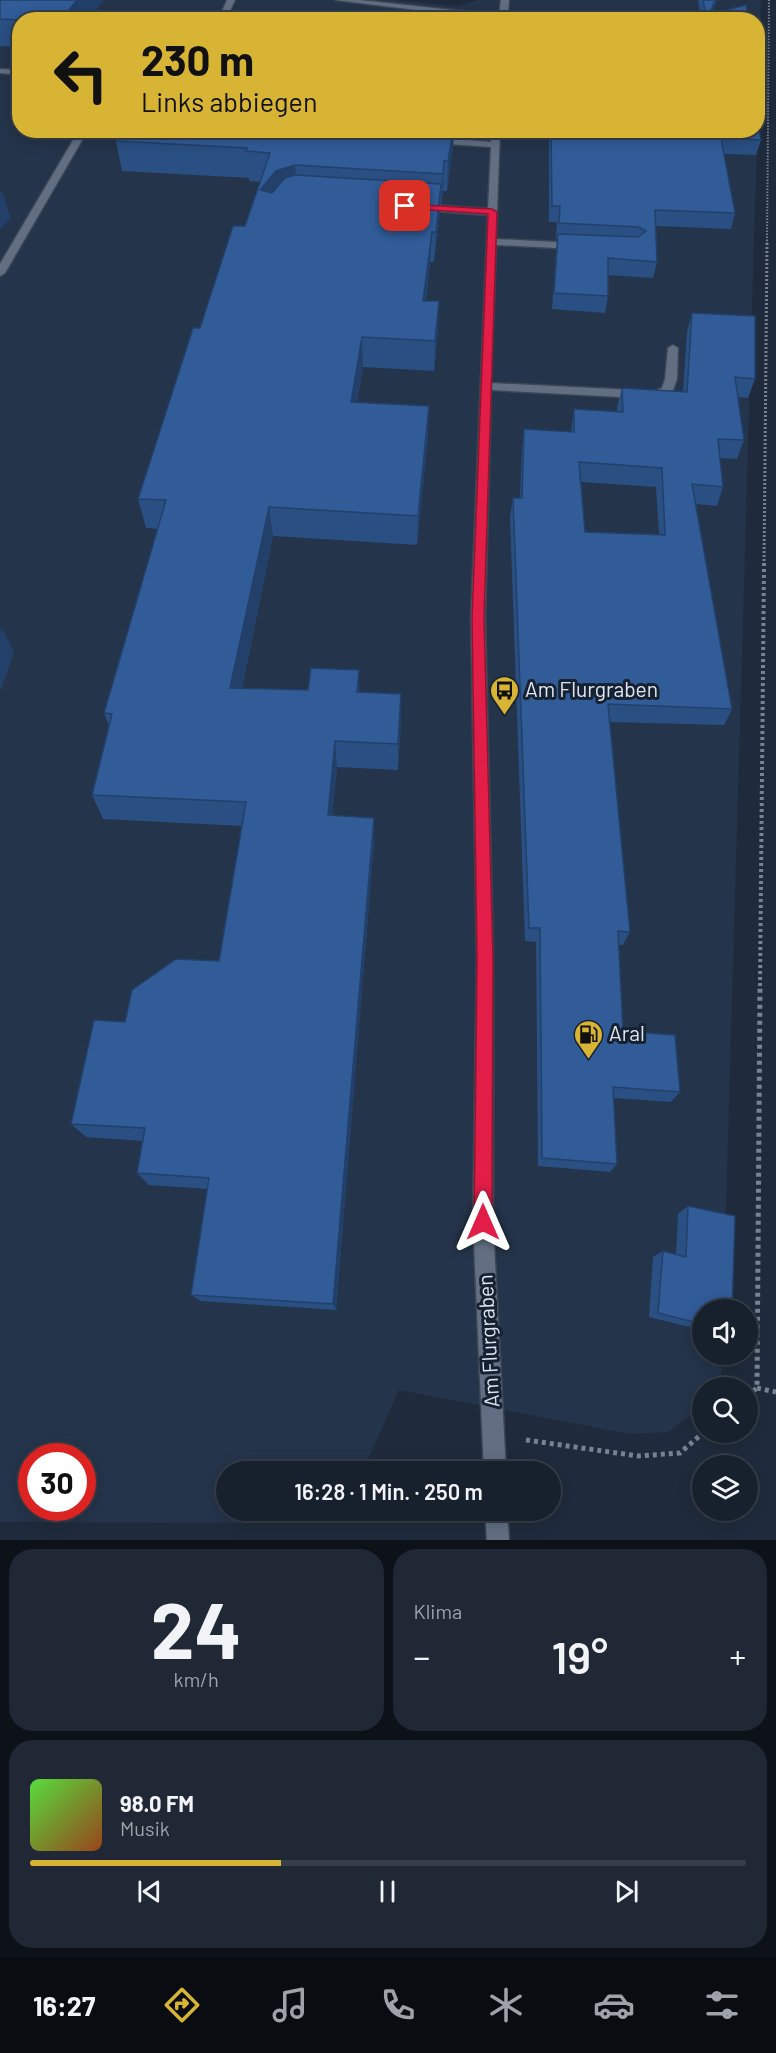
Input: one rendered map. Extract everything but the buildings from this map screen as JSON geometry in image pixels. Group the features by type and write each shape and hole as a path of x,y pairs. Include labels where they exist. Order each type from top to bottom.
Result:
{"street":[{"path":"339,0 448,12"},
{"path":"0,273 79,138"},
{"path":"428,140 496,138"},
{"name":"Am Flurgraben","path":"494,1461 483,1222 485,959 478,617 496,138"},
{"path":"412,207 492,212"},
{"path":"491,242 591,246"},
{"path":"485,386 657,395 667,390 671,379 673,348"},
{"path":"497,1521 498,1540"}],"path":[{"path":"757,1377 769,0"},
{"path":"758,1388 776,1392"},
{"path":"493,1435 638,1456 680,1453 692,1442"}],"shaded area":[{"path":"0,0 395,0 458,6 478,0 761,0 761,12 12,12 12,138 757,138 723,1299 692,1299 692,1365 722,1365 721,1377 692,1377 692,1414 668,1432 630,1434 399,1390 367,1461 216,1461 216,1521 272,1521 268,1523 0,1522"}],"place":[{"name":"Am Flurgraben","path":"504,716"},
{"name":"Aral","path":"588,1060"}],"route":[{"path":"405,206 492,212 478,617 485,959 483,1222"}]}
